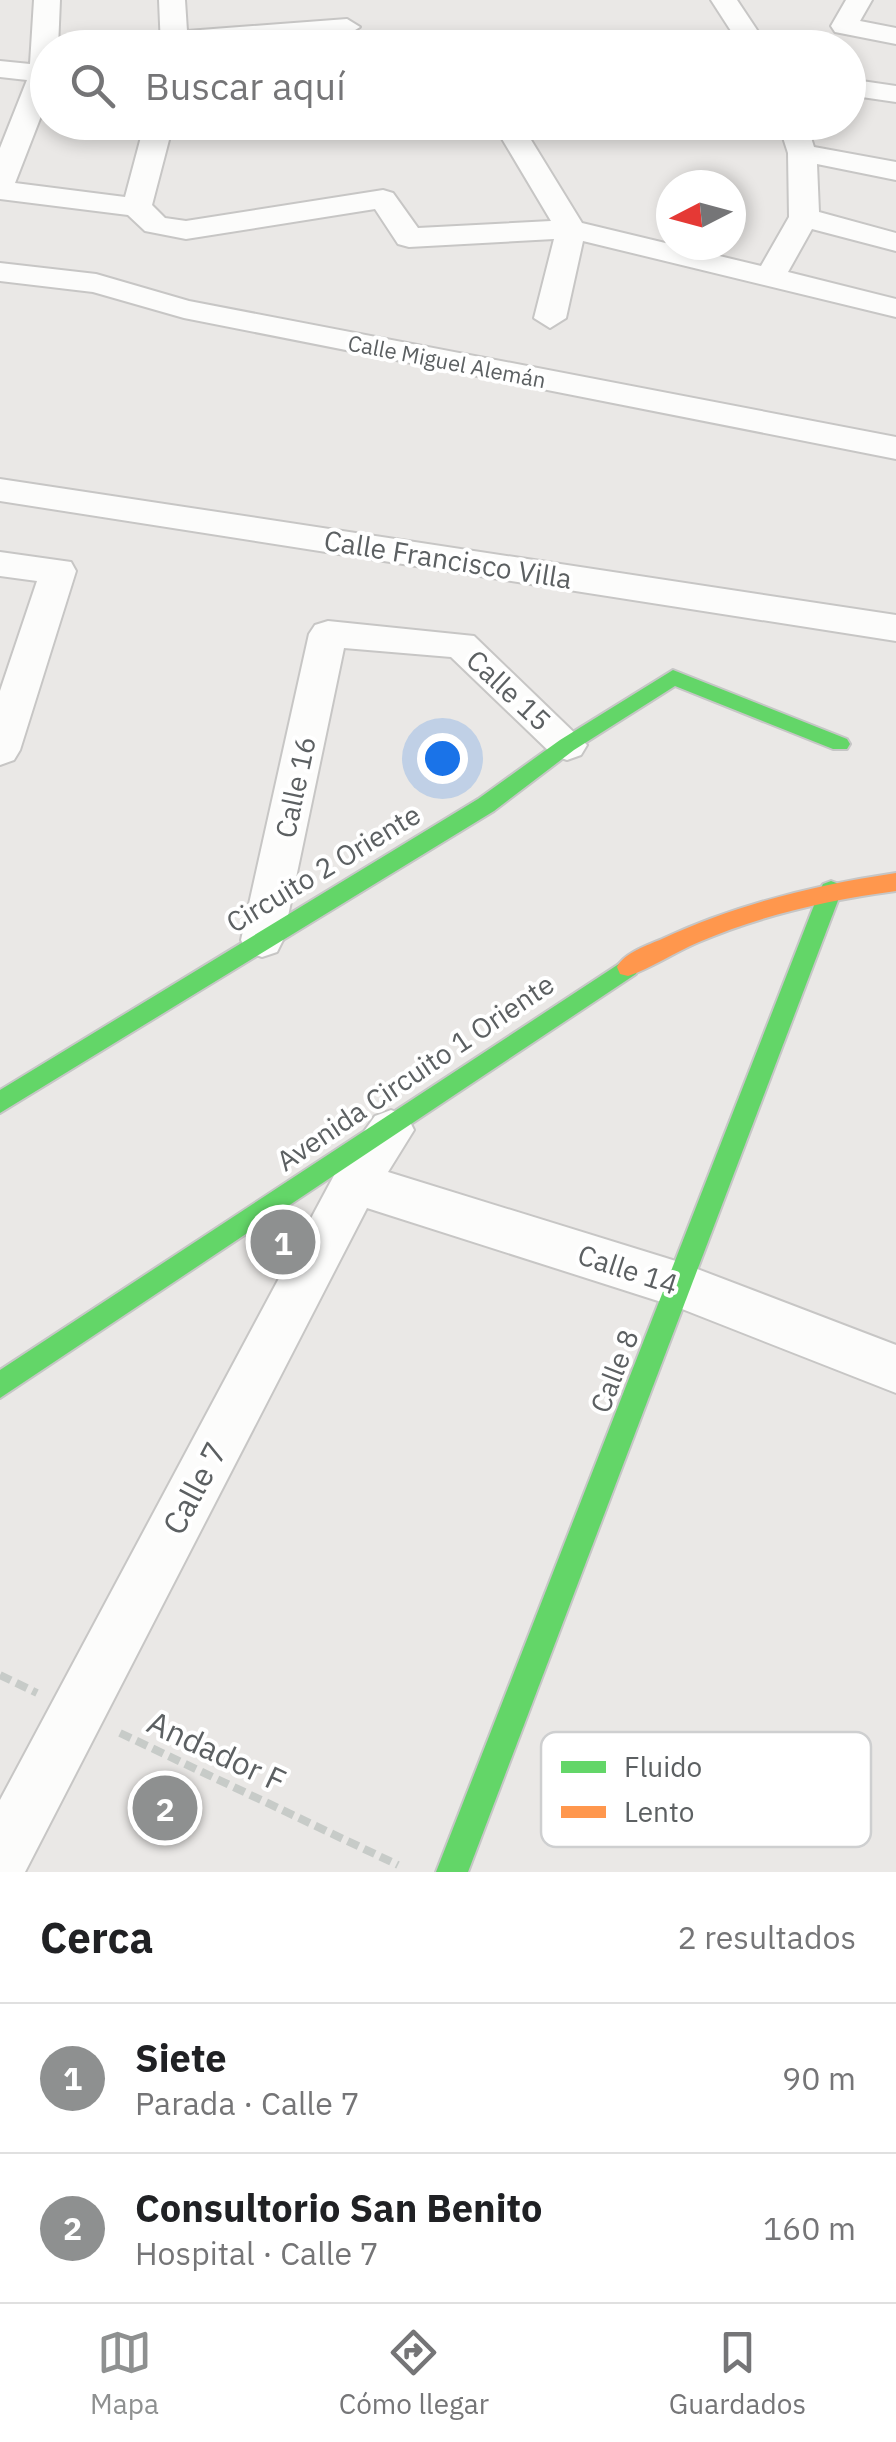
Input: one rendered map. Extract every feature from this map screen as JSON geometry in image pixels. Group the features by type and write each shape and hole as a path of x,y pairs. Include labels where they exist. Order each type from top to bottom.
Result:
{"street":[{"path":"45,30 47,0"},
{"path":"172,0 174,30"},
{"path":"724,0 744,30"},
{"path":"860,0 844,26 865,30"},
{"path":"316,30 346,27"},
{"path":"866,30 896,36"},
{"path":"0,70 30,73"},
{"path":"866,89 896,94"},
{"path":"30,108 0,188 136,207 156,225 186,230 383,199 408,238 572,229 896,308"},
{"path":"136,207 153,140"},
{"path":"517,140 572,229 550,318"},
{"path":"771,275 804,217 802,153 798,140"},
{"path":"802,153 896,171"},
{"path":"804,217 896,242"},
{"name":"Calle Miguel Alemán","path":"0,272 96,283 203,313 896,448"},
{"name":"Calle Francisco Villa","path":"0,490 896,628"},
{"path":"0,564 58,571 0,750"},
{"name":"Calle 15","path":"328,634 461,645 568,745"},
{"name":"Calle 16","path":"262,940 328,634"},
{"name":"Circuito 2 Oriente","path":"0,1104 486,805 568,745 674,677 840,744"},
{"name":"Avenida Circuito 1 Oriente","path":"0,1385 600,983 678,938 830,890 896,882"},
{"name":"Calle 8","path":"452,1872 830,890"},
{"name":"Calle 7","path":"0,1860 355,1183 397,1121"},
{"name":"Calle 14","path":"355,1183 680,1285 896,1369"}],"path":[{"name":"Andador F","path":"0,1676 413,1872"}],"traffic: fast":[{"path":"0,1103 486,805 567,745 673,677 840,744"},
{"path":"452,1872 831,890"},
{"path":"0,1385 628,967"}],"traffic: slow":[{"path":"628,967 691,935 758,911 826,893 896,882"}],"place":[{"name":"Siete","path":"283,1242"},
{"name":"Consultorio San Benito","path":"165,1808"}]}
